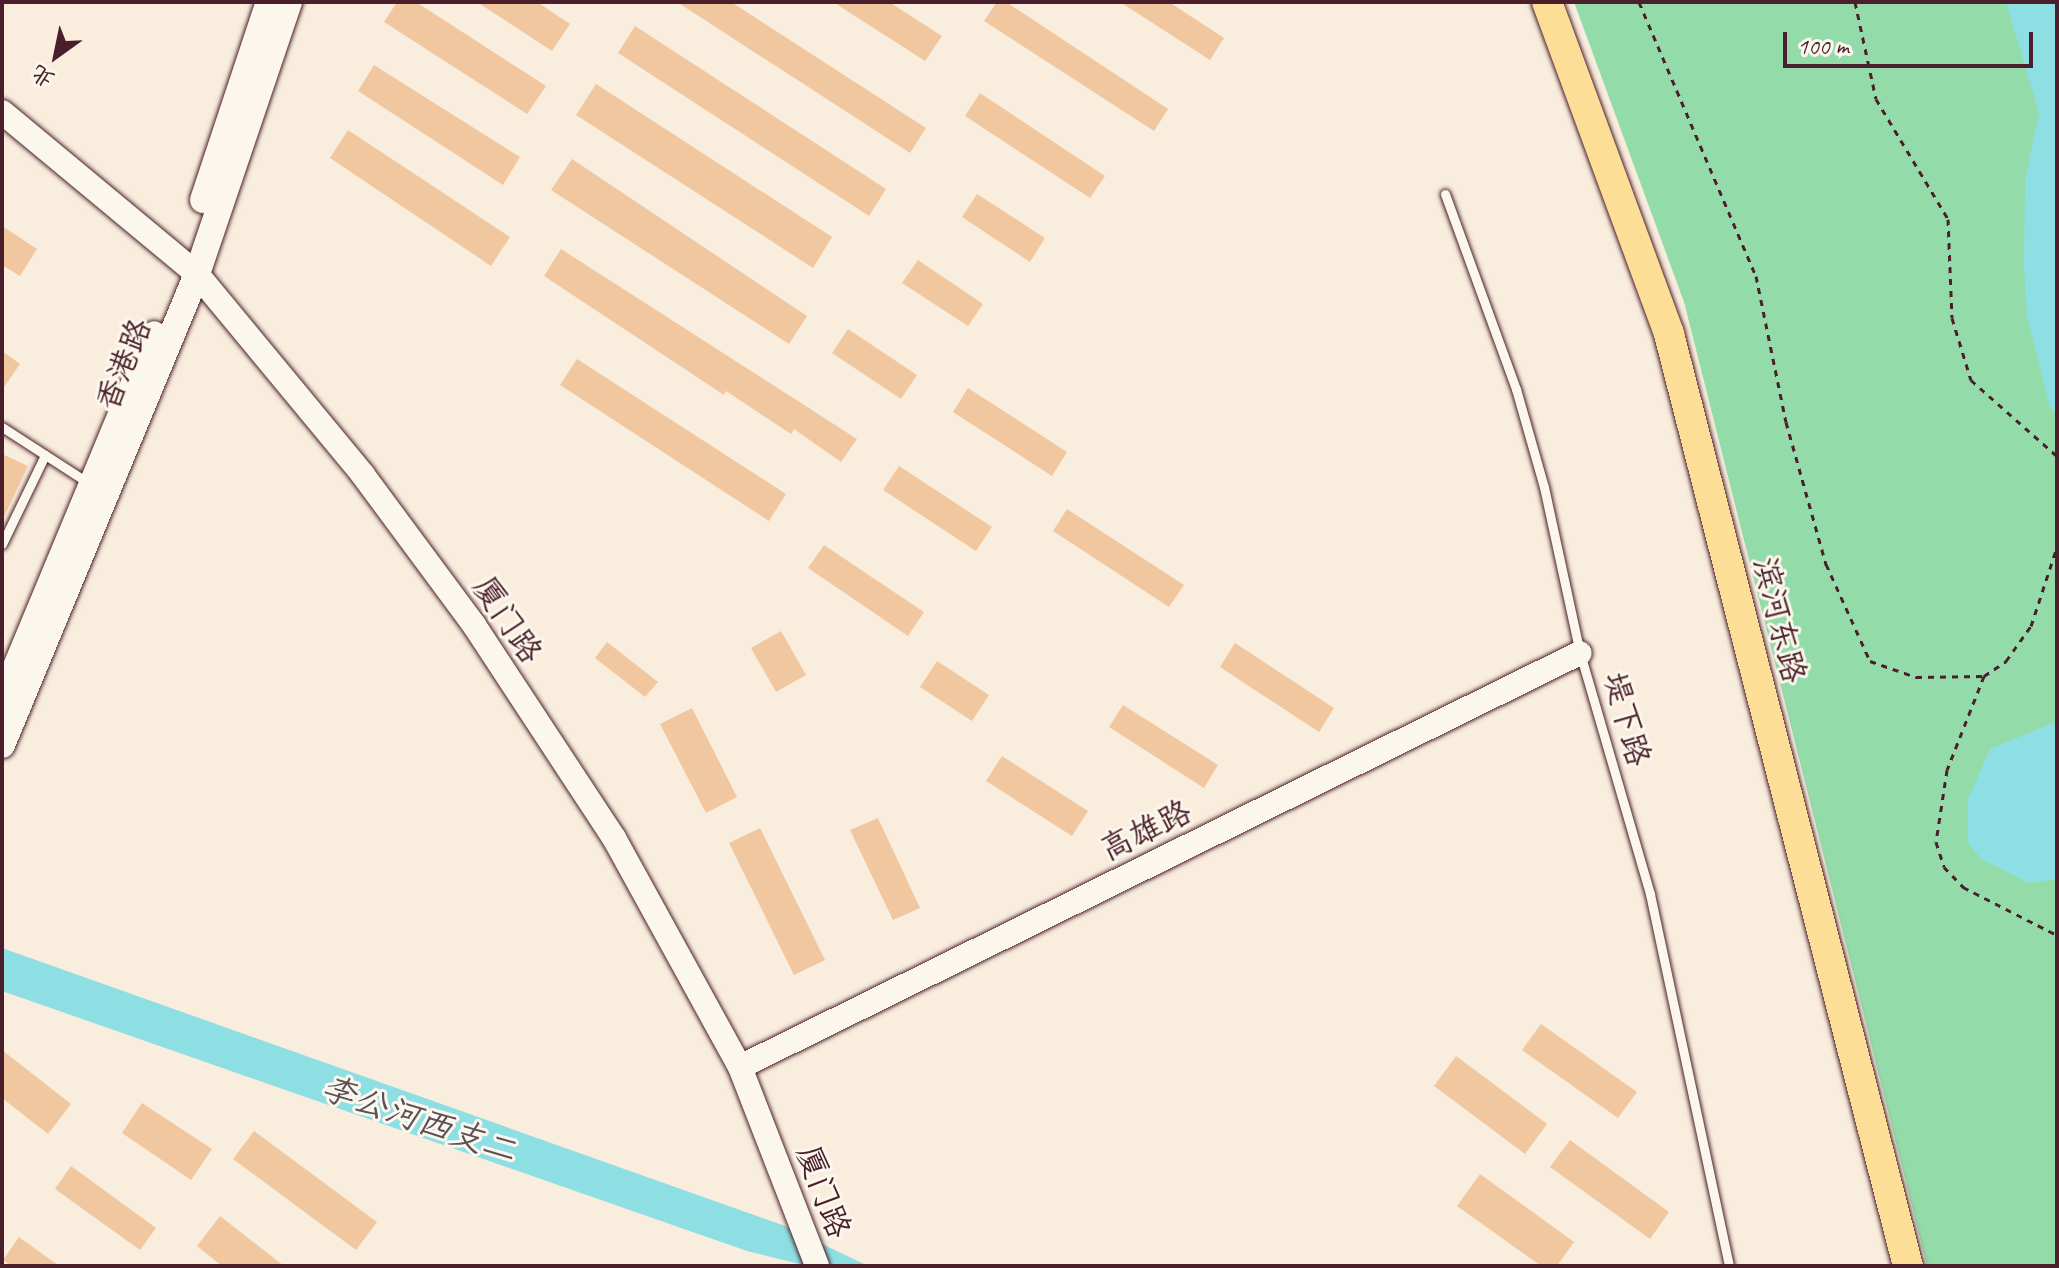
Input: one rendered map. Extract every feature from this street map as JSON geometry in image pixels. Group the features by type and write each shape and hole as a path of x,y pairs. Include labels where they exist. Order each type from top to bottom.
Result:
{"main road":[{"name":"香港路","path":"2,700 190,267 269,2"},
{"name":"香港路","path":"2,745 190,267 289,2"},
{"name":"滨河东路","path":"1528,2 1595,170 1653,342 1889,1266"},
{"name":"滨河东路","path":"1547,2 1669,334 1908,1266"}],"street":[{"name":"厦门路","path":"2,112 190,267 363,475 474,625 614,838 740,1067 817,1266"},
{"name":"高雄路","path":"740,1067 1580,653"}],"lane":[{"name":"堤下路","path":"1445,194 1516,389 1580,653 1650,894 1729,1266"},
{"path":"2,427 93,486"},
{"path":"2,544 45,455"}],"path":[{"path":"1639,2 1756,276 1786,422 1826,564 1857,643 1892,672 1984,676"},
{"path":"1855,2 1876,99 1948,219 1952,318 1971,380 2057,456"},
{"path":"2057,547 2031,626 2006,661 1984,676 1947,770 1936,842 1944,867 1963,887 2057,935"}],"green space":[{"path":"1574,2 2057,2 2057,1266 1927,1266 1684,302"}],"water":[{"path":"2006,2 2057,2 2057,413 2050,408 2027,316 2024,268 2025,181 2039,113"},
{"path":"2057,721 2057,879 2029,883 1981,859 1968,842 1968,799 1990,749"},
{"name":"李公河西支二","path":"2,948 785,1226 868,1266 808,1266 747,1251 2,991"}],"building":[{"path":"397,2 416,2 546,86 527,114 384,22"},
{"path":"477,2 537,2 570,24 552,51"},
{"path":"677,2 731,2 926,128 910,153"},
{"path":"833,2 889,2 942,36 925,61"},
{"path":"997,2 1006,2 1168,109 1154,131 984,21"},
{"path":"1120,2 1169,2 1224,38 1210,60"},
{"path":"635,26 886,189 869,216 618,53"},
{"path":"374,65 520,157 503,185 358,91"},
{"path":"596,84 832,237 813,268 576,115"},
{"path":"980,93 1105,176 1090,198 965,116"},
{"path":"348,130 510,237 491,266 330,158"},
{"path":"572,159 807,316 789,344 551,190"},
{"path":"977,194 1045,238 1030,262 962,217"},
{"path":"2,226 37,249 20,276 2,265"},
{"path":"561,249 857,439 841,462 794,429 791,434 726,391 724,395 544,276"},
{"path":"918,260 983,304 968,326 902,283"},
{"path":"848,329 917,375 901,399 832,353"},
{"path":"2,351 20,364 2,390"},
{"path":"577,359 786,494 769,521 560,385"},
{"path":"968,388 1067,452 1052,476 953,412"},
{"path":"2,454 28,466 2,521"},
{"path":"899,466 992,527 976,551 883,490"},
{"path":"1067,509 1184,585 1169,607 1053,531"},
{"path":"824,545 924,612 908,636 808,568"},
{"path":"781,631 806,675 776,692 751,648"},
{"path":"607,642 658,682 645,697 595,658"},
{"path":"1235,643 1334,708 1319,732 1220,667"},
{"path":"937,661 989,695 972,721 920,687"},
{"path":"1123,705 1218,765 1204,788 1109,727"},
{"path":"692,708 737,797 706,813 660,724"},
{"path":"1002,756 1088,811 1072,836 986,781"},
{"path":"878,818 920,908 893,920 850,830"},
{"path":"760,828 825,960 794,975 729,843"},
{"path":"1541,1024 1637,1092 1618,1118 1522,1050"},
{"path":"2,1050 71,1104 48,1134 2,1098"},
{"path":"1456,1056 1547,1124 1525,1154 1434,1086"},
{"path":"142,1103 212,1149 191,1180 122,1133"},
{"path":"254,1131 377,1222 356,1250 233,1159"},
{"path":"1570,1140 1669,1212 1650,1239 1550,1167"},
{"path":"71,1166 156,1228 140,1250 55,1189"},
{"path":"1480,1174 1574,1242 1557,1266 1541,1266 1457,1206"},
{"path":"220,1216 284,1266 222,1266 197,1246"},
{"path":"19,1237 59,1266 11,1266 3,1260"}]}
